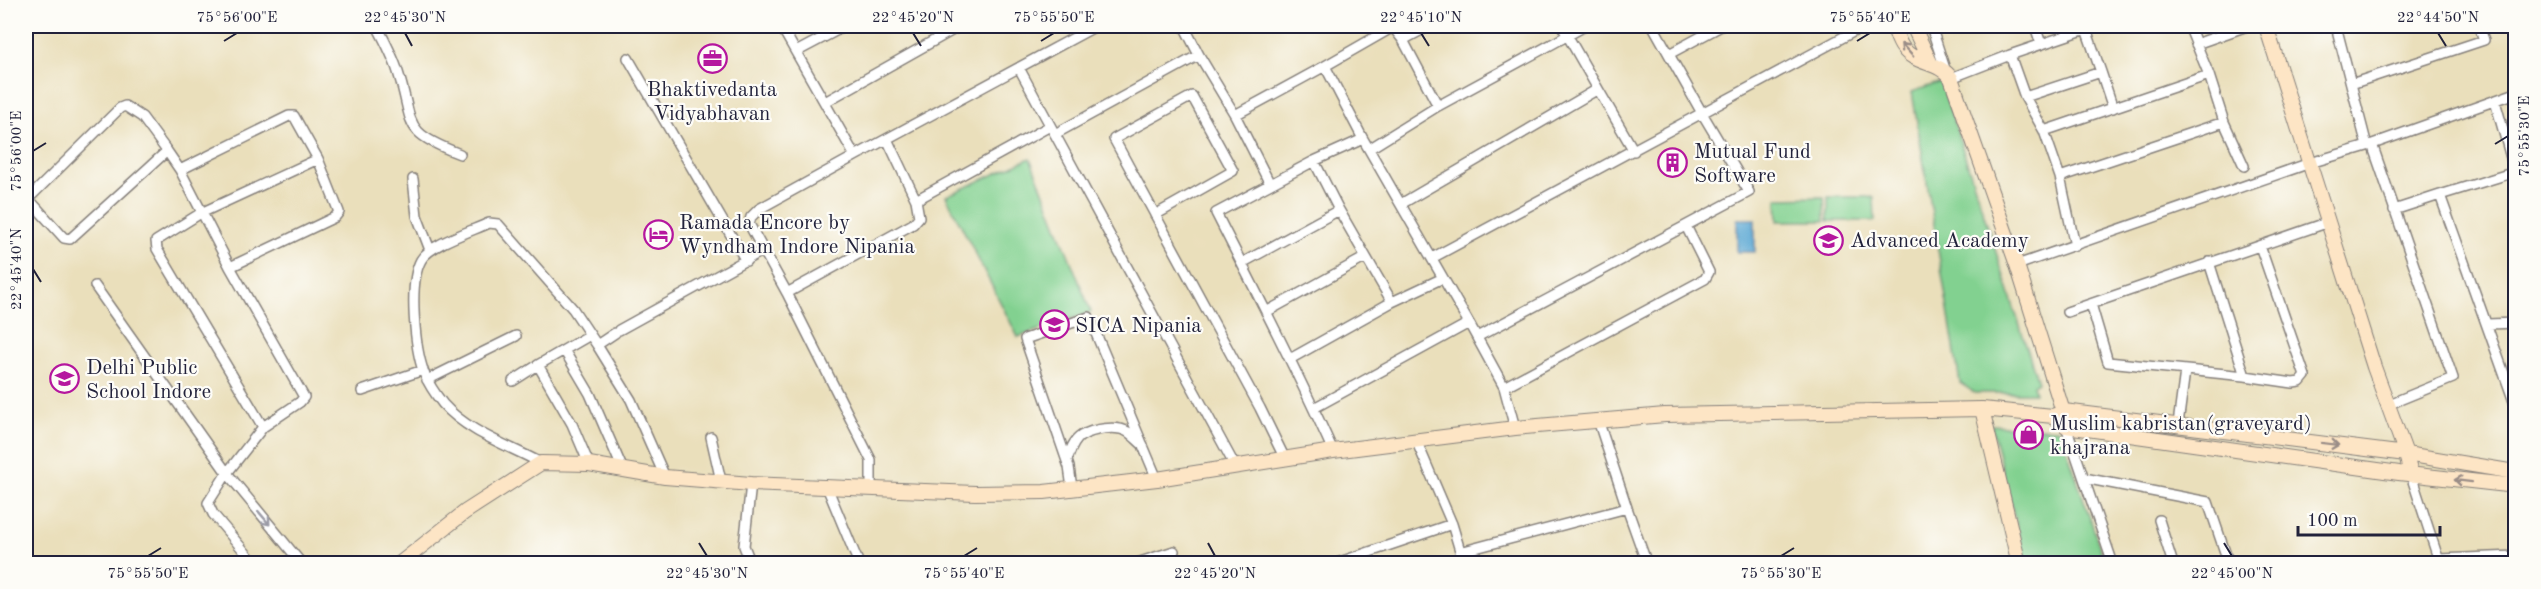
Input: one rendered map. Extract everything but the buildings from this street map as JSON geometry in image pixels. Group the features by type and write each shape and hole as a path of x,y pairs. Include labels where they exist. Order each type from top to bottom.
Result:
{"street":[{"path":"377,26 399,74 410,122 421,136 434,144 460,154"},
{"path":"782,26 855,156"},
{"path":"796,52 844,26"},
{"path":"825,102 960,26"},
{"path":"871,487 871,460 787,293 762,251 749,224 751,216 759,209 855,156 1097,26"},
{"path":"1184,26 1198,55 1235,115 1270,184"},
{"path":"1235,115 1393,26 1403,40 1438,106"},
{"path":"1403,40 1429,26"},
{"path":"1562,26 1634,151"},
{"path":"1369,149 1438,106 1585,26"},
{"path":"1477,337 1749,192 1653,26"},
{"path":"1669,54 1721,26"},
{"path":"1432,258 1864,26"},
{"path":"1893,26 1903,48 1915,58 1942,70 2010,55 2096,26"},
{"path":"1913,26 1942,70"},
{"path":"1931,26 1942,70 2017,265 2058,414 2066,426 2113,564"},
{"path":"2035,26 2041,44"},
{"path":"2189,26 2210,75 2224,122 2244,166"},
{"path":"2196,44 2247,26"},
{"path":"2266,26 2439,561 2502,561 2516,556"},
{"path":"2336,26 2370,145 2452,378 2387,405"},
{"path":"2351,84 2484,40 2479,26"},
{"path":"2086,29 2113,108"},
{"path":"916,200 1198,55"},
{"path":"2010,55 2025,97 2043,131 2060,177 2075,246"},
{"path":"628,58 746,261"},
{"path":"1325,66 1363,139 1504,387 1515,428"},
{"path":"1019,68 1235,466"},
{"path":"2025,97 2101,72"},
{"path":"2043,131 2210,75"},
{"path":"1401,204 1598,89"},
{"path":"2017,265 2516,93"},
{"path":"1155,215 1233,171 1192,96 1114,139 1285,459"},
{"path":"2394,210 2515,172 2495,101"},
{"path":"167,151 70,239 64,238 27,197 120,108 125,106 141,117 167,151 180,171 230,267 304,397 263,427 210,498 209,508 255,564"},
{"path":"180,171 291,116 296,117 318,159 339,209 337,215 230,267"},
{"path":"2060,177 2224,122"},
{"path":"787,293 913,224 920,214 916,200 887,139"},
{"path":"1333,451 1290,359 1216,213 1314,161 1363,139"},
{"path":"263,427 156,245 159,237 201,213 318,159"},
{"path":"1314,161 1339,210 1392,302"},
{"path":"413,179 417,216 430,250"},
{"path":"2440,195 2513,389 2516,407"},
{"path":"1242,263 1339,210"},
{"path":"2067,312 2329,222"},
{"path":"665,477 631,400 590,334 573,309 498,224 489,223 430,250 421,260 415,279 413,309 425,375 444,404 485,437 513,448 541,463 589,464 665,477 751,484 871,487 975,493 1044,492 1157,479 1416,440 1598,420 1665,415 1982,409 2178,424 2516,471"},
{"path":"1504,387 1705,279 1709,272 1706,263 1686,226"},
{"path":"2091,304 2108,362 2300,382 2305,376 2260,246"},
{"path":"597,345 762,251"},
{"path":"1266,312 1366,257"},
{"path":"2209,262 2245,376"},
{"path":"1290,359 1392,302 1443,278"},
{"path":"95,286 227,473 302,564"},
{"path":"1072,488 1067,460 1025,339 1089,317 1157,479"},
{"path":"2488,324 2516,322"},
{"path":"1314,408 1469,323"},
{"path":"513,381 590,334"},
{"path":"362,391 425,375 516,336"},
{"path":"564,350 590,394 623,471"},
{"path":"538,364 572,424 589,464"},
{"path":"2178,424 2185,371"},
{"path":"1982,409 2019,564"},
{"path":"1598,420 1647,564"},
{"path":"2066,426 2411,475 2516,486"},
{"path":"1067,460 1072,447 1081,436 1096,430 1112,428 1127,431 1145,447"},
{"path":"711,437 721,481"},
{"path":"1416,440 1452,524 1464,564"},
{"path":"399,564 465,512 541,463"},
{"path":"2084,478 2208,502 2229,564"},
{"path":"751,484 744,546 752,564"},
{"path":"826,487 859,564"},
{"path":"1460,552 1628,508"},
{"path":"2159,520 2173,564"},
{"path":"1336,563 1452,524"},
{"path":"1134,564 1174,551"}],"green space":[{"path":"1941,82 2038,382 2033,385 2035,393 1975,393 1960,383 1912,92"},
{"path":"1030,158 1091,312 1018,337 946,196"},
{"path":"1824,197 1825,221 1778,221 1777,198"},
{"path":"1828,197 1874,197 1875,221 1828,221"},
{"path":"1991,425 2057,429 2061,432 2105,563 2026,563"}],"water":[{"path":"1737,219 1755,219 1755,252 1737,252"}],"place":[{"name":"Bhaktivedanta Vidyabhavan","path":"712,58"},
{"name":"Mutual Fund Software","path":"1673,163"},
{"name":"Ramada Encore by Wyndham Indore Nipania","path":"658,234"},
{"name":"Advanced Academy","path":"1829,240"},
{"name":"SICA Nipania","path":"1054,325"},
{"name":"Delhi Public School Indore","path":"65,379"},
{"name":"Muslim kabristan(graveyard) khajrana","path":"2029,435"}]}
